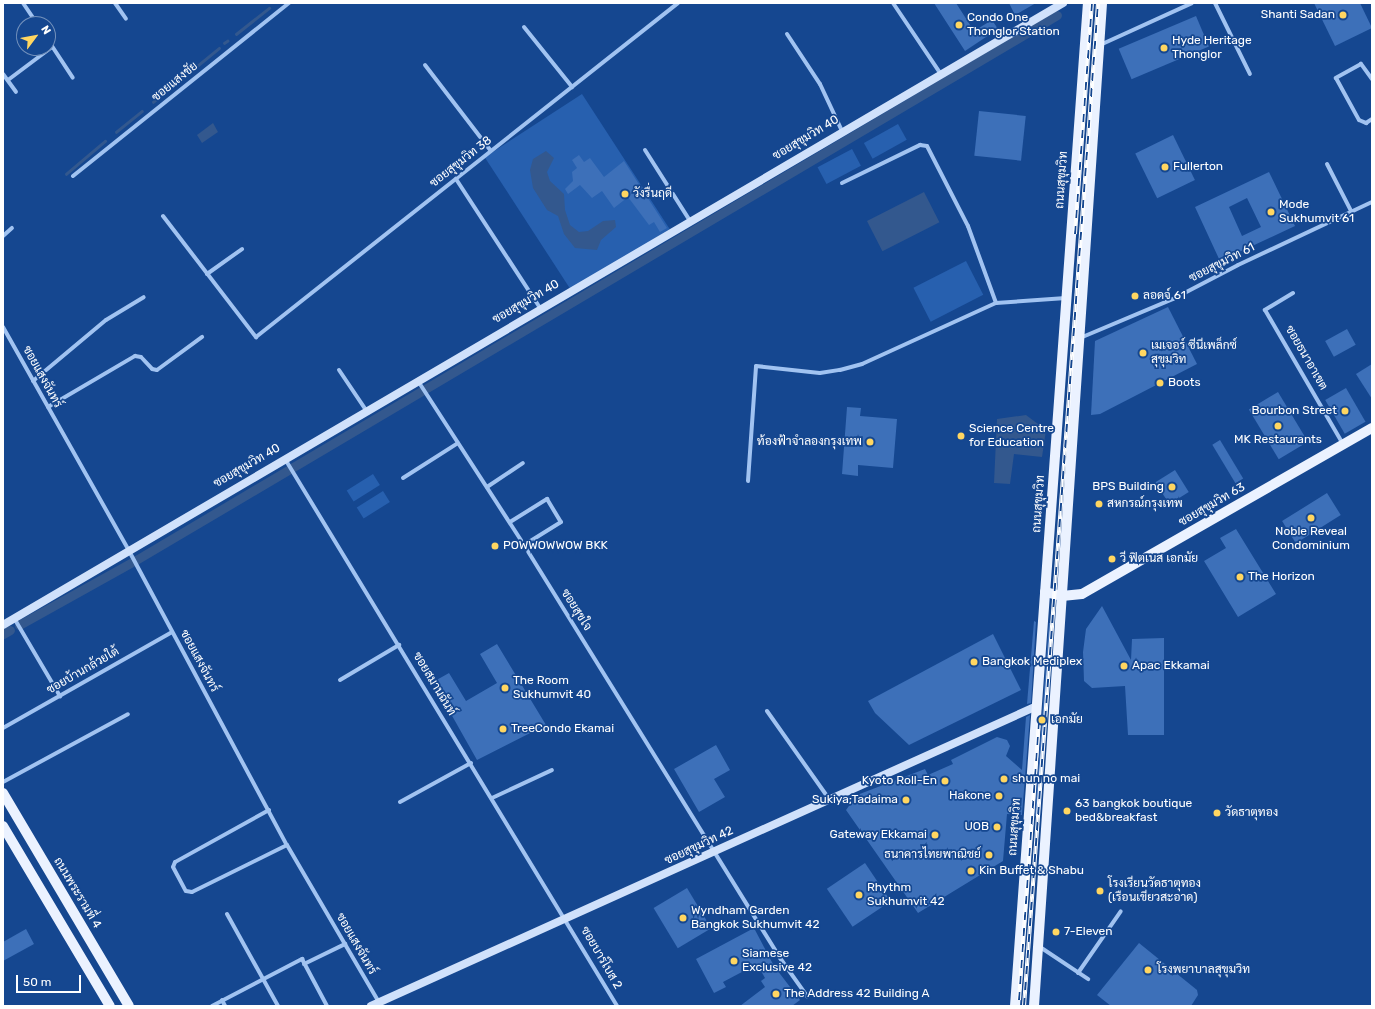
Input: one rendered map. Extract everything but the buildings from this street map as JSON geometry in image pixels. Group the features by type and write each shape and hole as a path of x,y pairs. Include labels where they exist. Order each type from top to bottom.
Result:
{"main road":[{"name":"ถนนสุขุมวิท","path":"1015,1006 1088,3"},
{"path":"1034,1006 1102,3"},
{"path":"1064,337 1079,338"},
{"name":"ซอยสุขุมวิท 63","path":"1045,592 1062,596 1082,594 1372,428"},
{"path":"1037,706 1054,706"},
{"name":"ถนนพระรามที่ 4","path":"3,793 129,1006"},
{"path":"3,826 110,1006"}],"street":[{"path":"23,3 32,16"},
{"path":"115,3 126,19"},
{"name":"ซอยแสงชัย","path":"73,176 289,3"},
{"name":"ซอยสุขุมวิท 38","path":"207,274 256,337 678,3"},
{"path":"893,3 940,73"},
{"name":"ซอยสุขุมวิท 40","path":"3,625 128,549 286,460 366,410 419,383 540,308 940,73 1063,3"},
{"path":"1100,46 1192,3"},
{"path":"1215,3 1250,74"},
{"path":"524,27 572,87"},
{"path":"787,34 820,84 842,131"},
{"path":"56,53 73,78"},
{"path":"8,80 40,56"},
{"path":"1372,79 1361,64 1336,78 1359,120 1366,123 1372,119"},
{"path":"425,65 491,151"},
{"path":"3,74 16,92"},
{"path":"842,182 920,145 927,146 968,226 996,303"},
{"path":"645,150 690,221"},
{"path":"1327,164 1351,211"},
{"path":"456,179 540,308"},
{"name":"ซอยสุขุมวิท 61","path":"1079,338 1168,302 1238,265 1372,202"},
{"path":"163,216 207,274 242,249"},
{"path":"3,236 12,228"},
{"name":"ซอยธนาอาเขต","path":"1293,294 1265,310 1343,445"},
{"path":"33,381 106,320 144,297"},
{"path":"748,481 756,366 820,373 840,370 862,364 996,303 1067,298"},
{"name":"ซอยแสงจันทร์","path":"3,327 128,549 287,845 380,1004"},
{"path":"48,407 135,356 141,357 152,369 157,370 202,337"},
{"path":"339,370 366,410"},
{"name":"ซอยสุขใจ","path":"419,383 510,522 716,851 780,958 808,996"},
{"path":"403,478 458,443"},
{"name":"ซอยสมานฉันท์","path":"286,460 567,920"},
{"path":"487,486 523,463"},
{"path":"510,522 546,499 561,522 524,545"},
{"path":"14,618 60,696"},
{"name":"ซอยบ้านกล้วยใต้","path":"3,728 172,632"},
{"path":"340,680 399,645"},
{"name":"ซอยสุขุมวิท 42","path":"371,1006 380,1004 567,920 829,799 1037,706"},
{"path":"767,711 829,799"},
{"path":"3,782 128,714"},
{"path":"400,802 471,763"},
{"path":"492,798 552,770"},
{"path":"269,810 175,862 173,867 186,891 192,892 287,845"},
{"path":"1078,973 1121,911"},
{"path":"227,914 265,980 278,1006"},
{"name":"ซอยบาร์โบส 2","path":"567,920 617,1006"},
{"path":"304,964 345,944"},
{"path":"1038,946 1088,979"},
{"path":"212,1006 265,980 302,959 327,1006"},
{"path":"222,1000 225,1006"}],"shaded area":[{"path":"582,94 670,229 572,292 485,157"},
{"path":"213,123 218,132 202,143 197,135"},
{"path":"898,124 907,140 873,159 864,143"},
{"path":"852,149 861,166 826,184 818,167"},
{"path":"546,151 554,158 547,172 550,181 564,194 565,210 570,225 579,232 588,231 603,221 615,220 616,227 601,240 597,250 575,248 564,234 558,216 547,210 533,188 530,170 533,159"},
{"path":"924,192 939,222 882,251 867,221"},
{"path":"966,261 983,295 931,322 913,288"},
{"path":"1026,415 1046,430 1042,457 1014,454 1010,484 994,483 997,419"},
{"path":"373,474 380,485 354,501 347,490"},
{"path":"383,491 390,502 364,518 357,507"}],"waterway":[{"path":"236,34 269,8"},
{"path":"19,625 136,560 1057,15"},
{"path":"153,102 219,48"},
{"path":"116,132 142,111"},
{"path":"66,174 105,141"},
{"path":"3,634 10,630"}],"railway":[{"path":"1075,234 1092,3"},
{"path":"1024,1006 1098,3"},
{"path":"1019,1000 1039,719"}],"place":[{"name":"Shanti Sadan","path":"1343,15"},
{"name":"Condo One Thonglor Station","path":"959,25"},
{"name":"Hyde Heritage Thonglor","path":"1164,48"},
{"name":"Fullerton","path":"1165,167"},
{"name":"วังรื่นฤดี","path":"625,194"},
{"name":"Mode Sukhumvit 61","path":"1271,212"},
{"name":"ลอดจ์ 61","path":"1135,296"},
{"name":"เมเจอร์ ซีนีเพล็กซ์ สุขุมวิท","path":"1143,353"},
{"name":"Boots","path":"1160,383"},
{"name":"Bourbon Street","path":"1345,411"},
{"name":"MK Restaurants","path":"1278,426"},
{"name":"Science Centre for Education","path":"961,436"},
{"name":"ท้องฟ้าจำลองกรุงเทพ","path":"870,442"},
{"name":"BPS Building","path":"1172,487"},
{"name":"สหกรณ์กรุงเทพ","path":"1099,504"},
{"name":"Noble Reveal Condominium","path":"1311,518"},
{"name":"POWWOWWOW BKK","path":"495,546"},
{"name":"วี ฟิตเนส เอกมัย","path":"1112,559"},
{"name":"The Horizon","path":"1240,577"},
{"name":"Bangkok Mediplex","path":"974,662"},
{"name":"Apac Ekkamai","path":"1124,666"},
{"name":"The Room Sukhumvit 40","path":"505,688"},
{"name":"เอกมัย","path":"1042,720"},
{"name":"TreeCondo Ekamai","path":"503,729"},
{"name":"shun no mai","path":"1004,779"},
{"name":"Kyoto Roll-En","path":"945,781"},
{"name":"Hakone","path":"999,796"},
{"name":"Sukiya;Tadaima","path":"906,800"},
{"name":"63 bangkok boutique bed&breakfast","path":"1067,811"},
{"name":"วัดธาตุทอง","path":"1217,813"},
{"name":"UOB","path":"997,827"},
{"name":"Gateway Ekkamai","path":"935,835"},
{"name":"ธนาคารไทยพาณิชย์","path":"989,855"},
{"name":"Kin Buffet & Shabu","path":"971,871"},
{"name":"โรงเรียนวัดธาตุทอง (เรือนเขียวสะอาด)","path":"1100,891"},
{"name":"Rhythm Sukhumvit 42","path":"859,895"},
{"name":"Wyndham Garden Bangkok Sukhumvit 42","path":"683,918"},
{"name":"7-Eleven","path":"1056,932"},
{"name":"Siamese Exclusive 42","path":"734,961"},
{"name":"โรงพยาบาลสุขุมวิท","path":"1148,970"},
{"name":"The Address 42 Building A","path":"776,994"}]}
